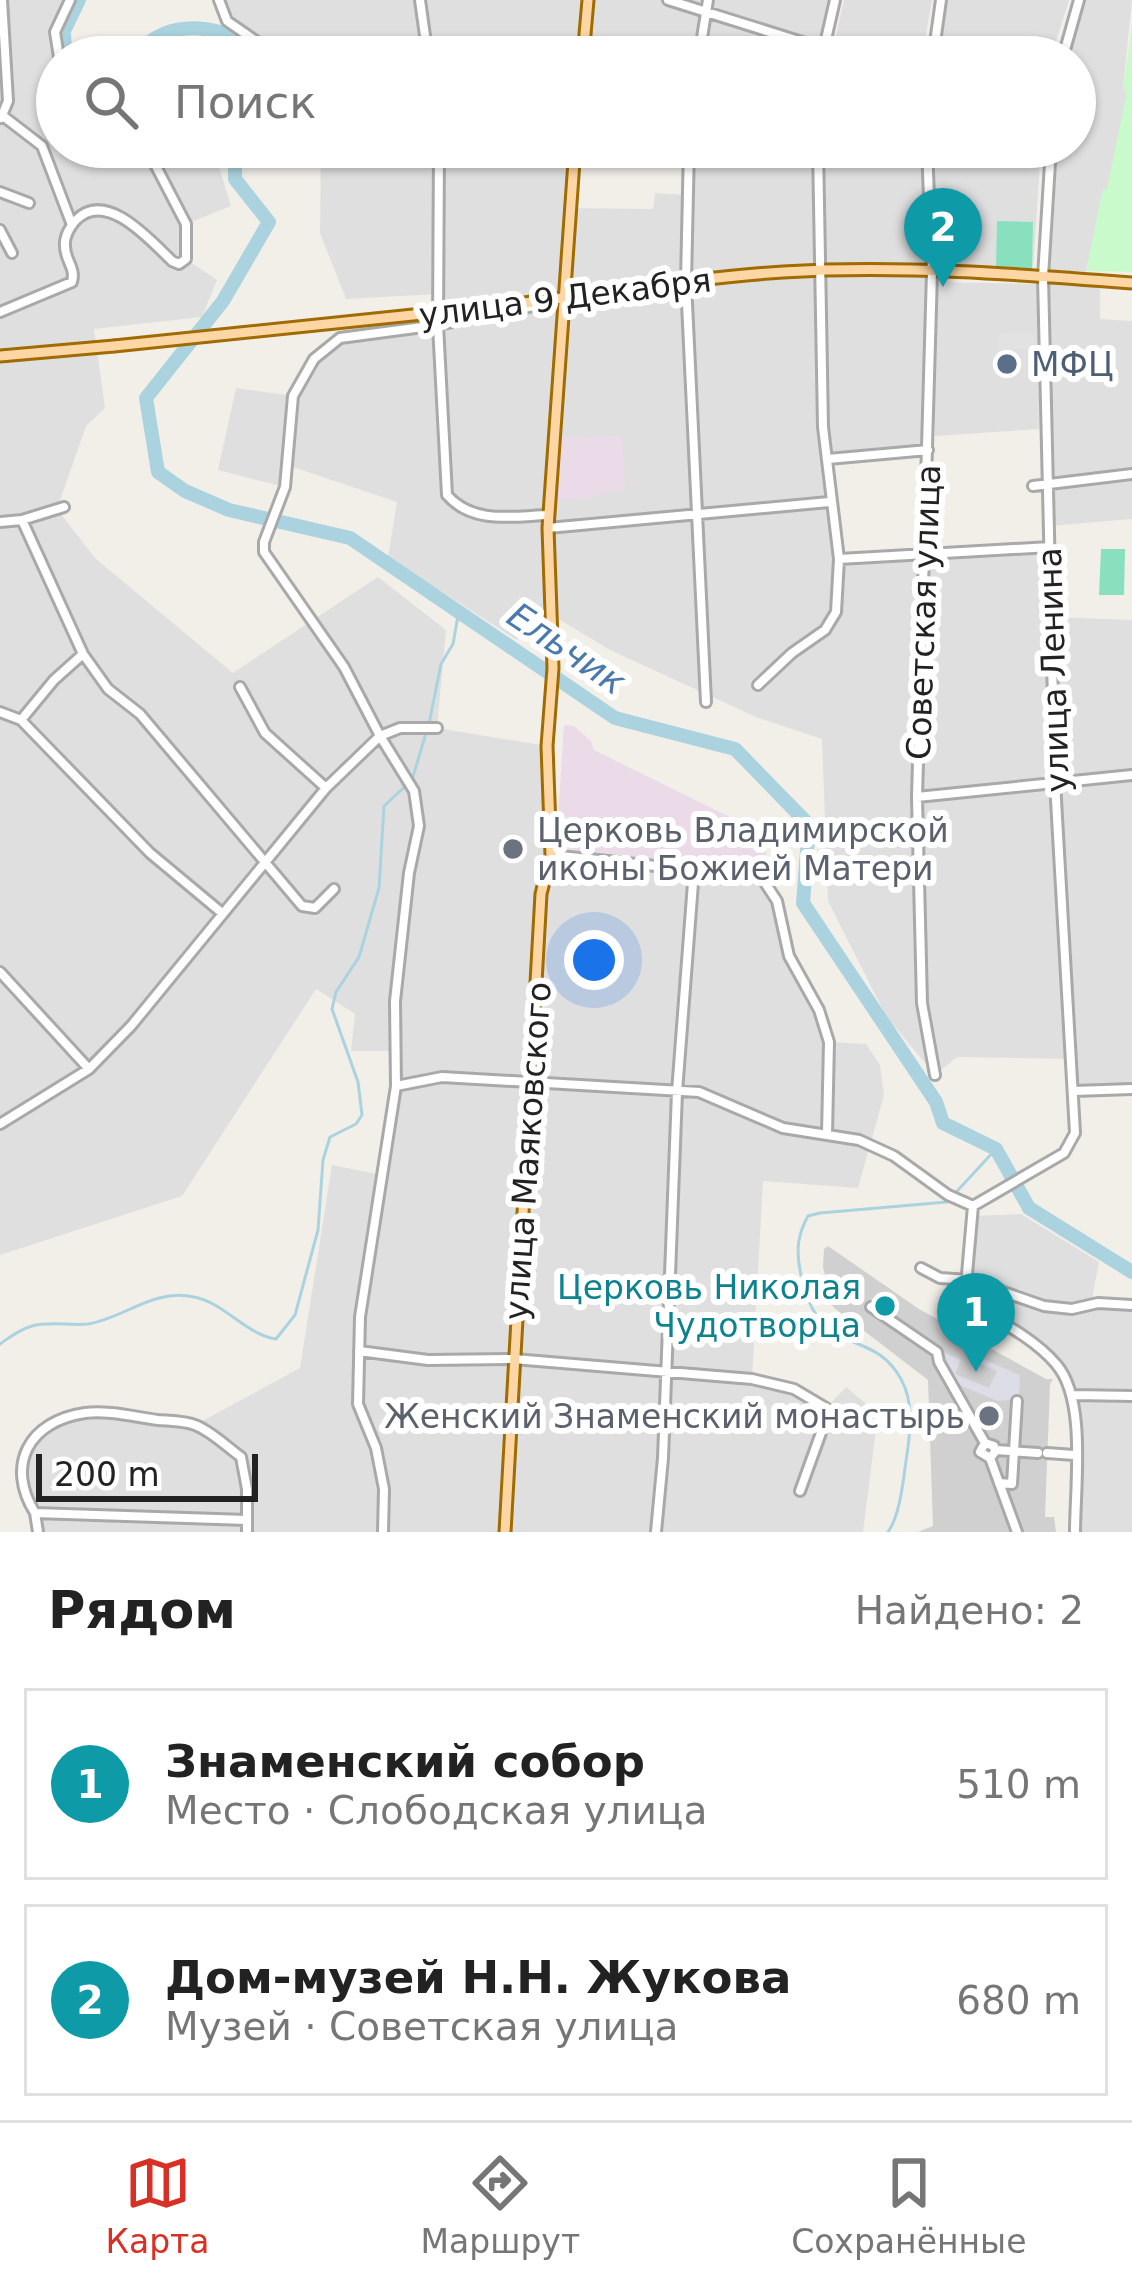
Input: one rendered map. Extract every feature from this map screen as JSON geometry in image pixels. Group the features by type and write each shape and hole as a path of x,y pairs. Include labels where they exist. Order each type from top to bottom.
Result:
{"main road":[{"path":"585,36 588,0"},
{"path":"548,528 573,168"},
{"name":"улица 9 Декабря","path":"0,356 820,271 1132,283"},
{"name":"улица Маяковского","path":"505,1532 542,894 551,855 548,699 553,668 548,528"}],"street":[{"path":"2,0 8,101 2,118 36,142"},
{"path":"55,36 70,0"},
{"path":"219,0 227,22 251,36"},
{"path":"420,0 425,36"},
{"path":"668,0 707,5 784,36"},
{"path":"827,36 835,0"},
{"path":"936,36 941,0"},
{"path":"1069,36 1079,0"},
{"path":"702,36 707,5"},
{"path":"0,72 7,81"},
{"path":"50,168 71,225"},
{"path":"0,312 72,282 75,271 64,250 71,225 80,215 104,209 172,261 179,264 186,259 186,224 157,168"},
{"path":"440,168 438,326 447,495 481,517 549,515"},
{"path":"688,168 686,282 706,702"},
{"path":"758,685 826,630 836,612 839,559 823,427 818,168"},
{"name":"Советская улица","path":"928,168 932,272 917,797 922,1003 935,1075"},
{"name":"улица Ленина","path":"973,1206 1064,1153 1075,1133 1055,782 1043,277 1050,168"},
{"path":"0,192 29,203"},
{"path":"0,230 12,253"},
{"path":"383,1532 380,1468 358,1404 360,1317 396,1086 395,1001 419,826 414,790 344,667 264,552 289,465 293,396 314,359 340,338 530,310 561,298"},
{"path":"828,459 928,450"},
{"path":"1033,486 1132,474"},
{"path":"548,528 830,502"},
{"path":"0,522 64,507"},
{"path":"22,520 83,654 108,689 140,713 308,910 334,889"},
{"path":"839,559 1050,547"},
{"path":"21,720 83,654"},
{"path":"240,687 265,733 326,788"},
{"path":"0,712 21,720 150,853 222,913"},
{"path":"0,1124 88,1069 131,1026 326,788 380,736 400,728 437,728"},
{"path":"917,797 1132,775"},
{"path":"551,855 758,872 777,901 789,956 819,1010 829,1042 827,1134"},
{"path":"656,1532 677,1092 694,870"},
{"path":"0,972 88,1069"},
{"path":"396,1086 442,1077 699,1092 783,1129 860,1140 895,1156 948,1195 973,1206 965,1297 1058,1365 1074,1395 1075,1532"},
{"path":"1074,1091 1132,1089"},
{"path":"921,1268 940,1278 969,1280 1062,1309 1099,1303 1132,1305"},
{"path":"871,1307 937,1352 985,1443 980,1452 1074,1455"},
{"path":"359,1351 428,1360 514,1359 752,1379 815,1399 826,1408 800,1491"},
{"path":"1074,1395 1132,1396"},
{"path":"999,1483 1012,1484 1017,1401"},
{"path":"38,1532 24,1492 20,1468 24,1451 37,1434 82,1413 194,1425 241,1457 247,1532"},
{"path":"993,1454 1017,1532"},
{"path":"35,1514 248,1520"}],"shaded area":[{"path":"0,0 70,0 55,36 36,36 36,168 219,168 231,206 186,224 186,259 217,280 202,317 94,329 105,408 86,426 57,509 95,558 233,673 378,577 446,630 437,728 547,746 552,855 758,872 777,901 789,956 819,1010 829,1042 866,1044 880,1065 884,1095 858,1188 763,1181 752,1378 826,1408 846,1387 878,1414 863,1532 38,1532 20,1469 37,1434 82,1413 195,1425 300,1368 332,1165 382,1175 397,1051 351,1051 355,1014 316,989 182,1196 0,1255"},
{"path":"219,0 835,0 826,36 249,36 227,21"},
{"path":"844,0 932,0 926,36 836,36"},
{"path":"948,0 1069,0 1058,36 942,36"},
{"path":"1085,0 1132,0 1125,113 1086,272 1050,270 1057,168 1096,168 1096,36 1075,36"},
{"path":"321,168 574,168 571,208 653,209 655,193 687,195 688,168 928,168 932,282 1038,284 1039,429 935,436 934,296 928,450 828,460 839,558 1049,549 1051,617 1132,620 1132,1089 1074,1091 1071,1059 957,1057 935,1075 886,1016 828,901 822,739 756,717 610,650 537,606 517,640 388,557 397,502 290,466 285,487 218,470 236,388 293,396 304,374 342,337 438,325 438,294 346,299 320,233"},
{"path":"934,168 1040,168 1033,270 935,268"},
{"path":"1043,277 1100,281 1100,319 1132,321 1132,519 1049,526"},
{"path":"1034,333 1035,348 998,350 1000,334"},
{"path":"622,436 625,489 554,499 557,438"},
{"path":"564,725 574,726 594,750 754,829 767,841 765,866 556,848"},
{"path":"1021,1214 1099,1262 1091,1304 1132,1305 1132,1532 1075,1532 1074,1395 1058,1365 965,1297 973,1216"},
{"name":"Женский Знаменский монастырь","path":"828,1246 919,1309 1053,1379 1045,1517 1054,1517 1056,1532 918,1532 933,1526 928,1380 833,1307 823,1267"},
{"path":"936,1349 961,1360 955,1374 989,1388 997,1371 970,1359 972,1354 1020,1375 1019,1399 998,1401 945,1379 933,1359"}],"green space":[{"path":"1132,24 1132,272 1086,271 1127,91 1123,90"},
{"path":"997,221 1033,222 1032,269 996,268"},
{"path":"1101,549 1125,549 1124,595 1099,595"}],"waterway":[{"name":"Ельчик","path":"64,36 79,0"},
{"name":"Ельчик","path":"160,36 199,28 232,36"},
{"name":"Ельчик","path":"235,168 235,179 269,222 223,301 146,398 158,472 185,491 229,510 350,538 615,718 735,749 809,825 803,903 936,1102 943,1123 996,1149 1029,1208 1132,1272"},
{"path":"429,724 441,664 453,644 459,610"},
{"path":"0,1344 32,1326 88,1324 179,1295 205,1300 276,1339 295,1315 318,1230 323,1160 330,1137 356,1124 362,1115 358,1082 332,1009 336,992 359,957 379,888 384,806 412,780 426,733"},
{"path":"888,1532 900,1498 909,1440 905,1389 889,1362 819,1319 800,1270 800,1235 808,1216 820,1213 947,1202 996,1149"}],"place":[{"name":"Дом-музей Н.Н. Жукова","path":"943,287"},
{"name":"МФЦ","path":"1007,364"},
{"name":"Церковь Владимирской иконы Божией Матери","path":"513,849"},
{"name":"Церковь Николая Чудотворца","path":"885,1306"},
{"name":"Знаменский собор","path":"976,1372"},
{"name":"Женский Знаменский монастырь","path":"989,1416"}]}
